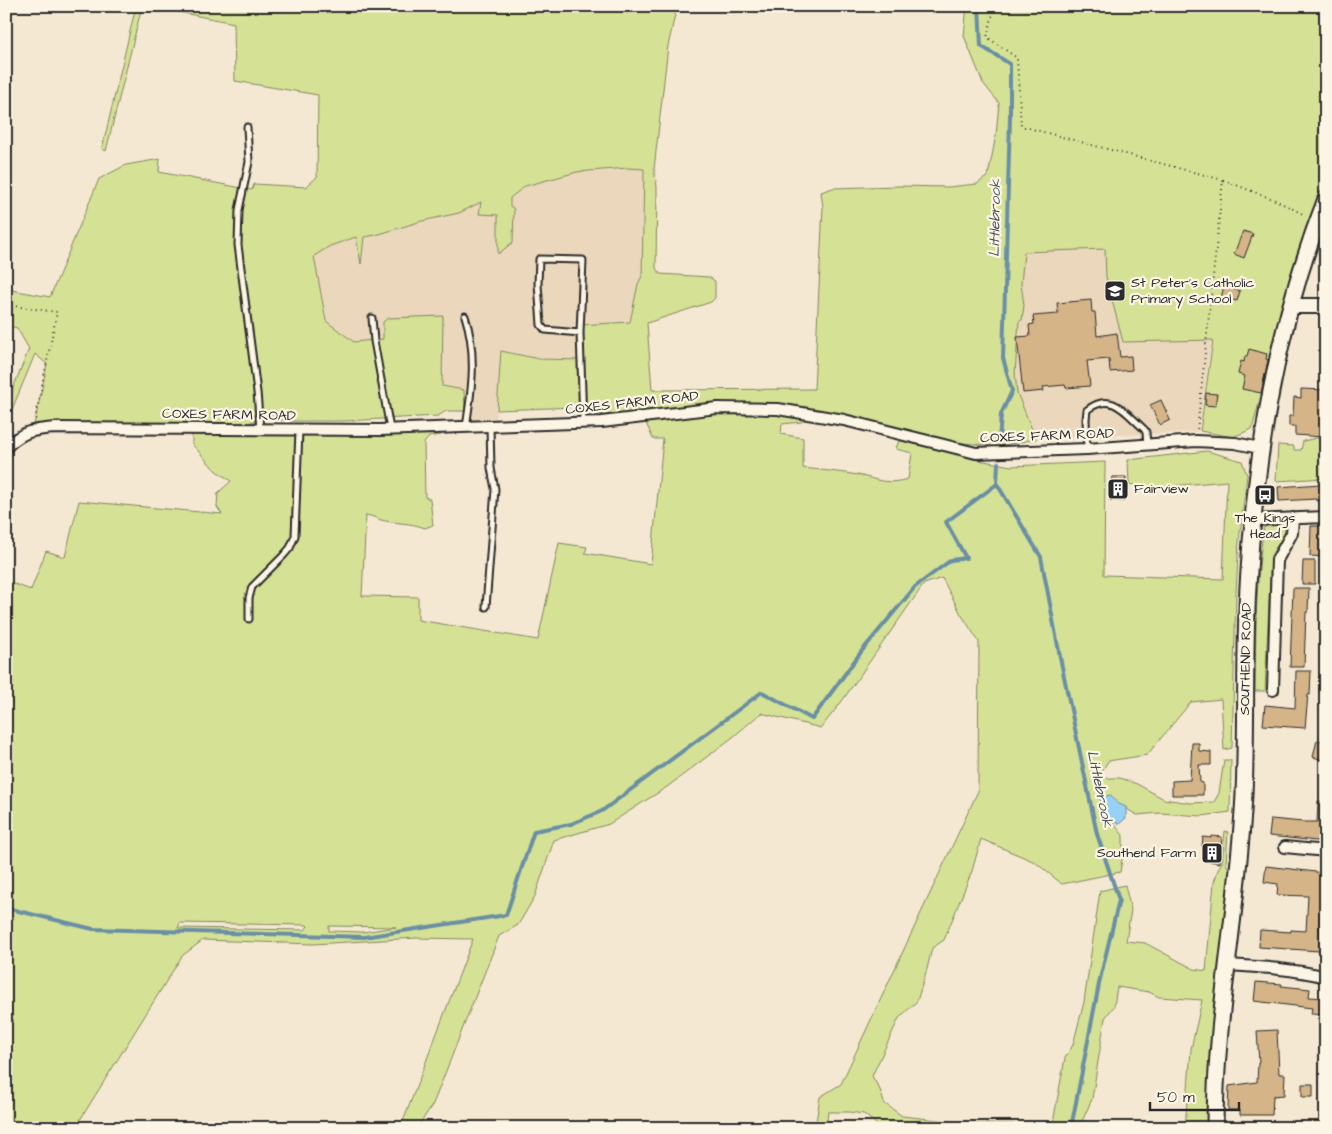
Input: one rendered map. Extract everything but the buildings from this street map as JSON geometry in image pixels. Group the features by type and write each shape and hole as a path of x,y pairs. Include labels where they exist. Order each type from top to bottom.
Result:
{"main road":[{"name":"SOUTHEND ROAD","path":"1215,1128 1218,1056 1244,795 1248,589 1252,520 1260,448 1281,342 1317,221 1326,199"}],"street":[{"path":"1291,306 1326,306"},
{"name":"COXES FARM ROAD","path":"6,448 18,437 33,430 155,428 390,430 602,422 717,408 778,409 844,420 976,453 1088,449 1196,441 1235,443 1260,448"},
{"path":"1252,520 1326,517"},
{"path":"1273,690 1277,560 1292,533 1293,518"},
{"path":"1285,847 1326,852"},
{"path":"1227,965 1325,974"}],"lane":[{"path":"247,127 249,162 239,210 238,245 257,392 260,430"},
{"path":"580,333 545,330 541,325 538,259 583,260 580,333 583,423"},
{"path":"465,316 471,334 473,366 466,427"},
{"path":"372,318 374,341 390,430"},
{"path":"1088,449 1087,410 1096,403 1102,402 1113,403 1144,429 1147,445"},
{"path":"486,607 495,489 491,468 490,426"},
{"path":"249,619 249,598 252,588 290,548 294,536 299,430"}],"path":[{"path":"996,6 987,37 1017,58 1021,126 1222,180 1275,200 1317,221"},
{"path":"1196,441 1222,180"},
{"path":"6,305 58,312 33,430"}],"shaded area":[{"path":"644,168 642,276 638,284 630,322 580,325 580,360 539,359 501,351 496,426 466,427 464,391 442,386 383,322 383,339 354,342 326,321 313,256 330,246 356,237 361,261 364,237 459,213 482,201 498,215 498,253 513,242 510,197 525,186 577,172"},
{"name":"St Peter's Catholic Primary School","path":"1016,188 1216,325 1198,432 1010,440"}],"green space":[{"path":"136,6 142,6 106,151 102,149"},
{"path":"147,6 677,6 668,46 654,169 657,187 656,268 660,274 709,277 715,281 715,298 711,302 647,323 652,390 814,389 823,207 821,192 833,188 948,187 977,184 988,176 996,135 999,103 983,83 964,36 967,6 1281,6 1293,10 1295,6 1326,6 1326,180 1305,234 1308,241 1301,246 1252,429 1233,437 1200,431 1213,340 1123,342 1106,277 1105,249 1024,252 1021,284 1024,305 1022,320 1019,321 1015,373 1017,393 1036,439 994,447 929,440 803,414 802,422 782,424 781,434 803,438 803,468 858,475 883,481 894,482 908,479 912,453 896,449 900,437 973,459 1011,466 1105,462 1104,575 1223,579 1227,481 1149,488 1129,484 1128,460 1207,451 1242,461 1247,475 1239,541 1236,592 1232,748 1224,750 1221,699 1191,702 1147,755 1108,761 1098,778 1120,778 1137,784 1164,799 1190,803 1214,802 1219,793 1224,760 1231,760 1230,812 1202,816 1160,813 1137,815 1117,803 1101,797 1102,809 1123,835 1123,854 1120,872 1062,884 1035,862 981,839 972,871 944,940 932,948 917,1001 899,1018 872,1076 880,1090 884,1103 902,1116 976,1124 1012,1124 1027,1128 881,1128 864,1114 828,1112 826,1128 815,1128 820,1097 841,1084 978,791 979,642 961,614 942,578 924,584 821,728 761,713 733,737 667,787 609,824 554,840 535,896 518,925 499,936 433,1104 417,1128 396,1128 404,1119 473,939 417,938 313,944 203,940 182,956 75,1128 6,1128 6,581 31,590 46,551 65,557 79,501 222,514 217,507 218,493 231,481 215,470 192,444 192,429 33,430 47,364 35,354 13,407 6,417 6,402 29,349 17,328 6,325 6,289 50,297 99,179 126,165 160,159 159,172 252,190 254,184 306,187 317,177 318,95 235,81 234,23","holes":["627,168 644,169 642,276 638,284 630,322 580,325 580,360 539,359 501,351 497,410 575,407 589,409 595,414 643,416 653,439 663,439 651,564 585,553 587,547 559,543 538,640 418,620 418,597 362,596 366,515 381,520 425,528 433,525 430,499 425,497 424,443 429,437 447,432 236,428 269,415 285,421 344,421 438,416 446,411 465,411 464,390 442,386 443,316 388,318 383,322 383,339 354,342 326,321 314,256 330,246 356,237 361,264 364,237 459,213 481,202 479,214 498,215 498,254 513,242 514,209 510,206 510,198 525,186 577,172","180,923 308,926 305,930 178,928","329,926 396,927 363,932 329,931"]},
{"path":"1326,436 1326,478 1276,481 1278,445 1294,446 1294,450 1301,450 1303,441"},
{"path":"1276,523 1284,525 1285,534 1271,555 1265,691 1255,691 1256,609 1261,547 1264,527"},
{"path":"1225,831 1228,832 1226,863 1230,872 1217,984 1209,1128 1185,1128 1191,1049 1202,1000 1159,997 1149,992 1117,987 1114,1006 1105,1018 1092,1099 1079,1128 1052,1128 1065,1058 1073,1045 1084,1002 1100,891 1125,885 1131,910 1126,941 1145,943 1194,969 1206,971 1214,882 1222,863"}],"water":[{"path":"1111,795 1117,803 1126,807 1126,818 1119,824 1108,817 1101,801 1100,797"}],"waterway":[{"name":"Littlebrook","path":"979,6 981,46 1010,64 1003,358 1012,391 1001,414 999,442"},
{"name":"Littlebrook","path":"998,463 997,484 1041,557 1097,834 1119,900 1100,979 1071,1128"},
{"path":"6,908 93,929 364,937 506,915 534,831 571,824 602,811 762,692 812,719 861,652 915,587 951,560 966,558 946,522 997,484"}],"place":[{"name":"St Peter's Catholic Primary School","path":"1115,291"},
{"name":"Fairview","path":"1118,489"},
{"name":"The Kings Head","path":"1265,495"},
{"name":"Southend Farm","path":"1212,853"}]}
